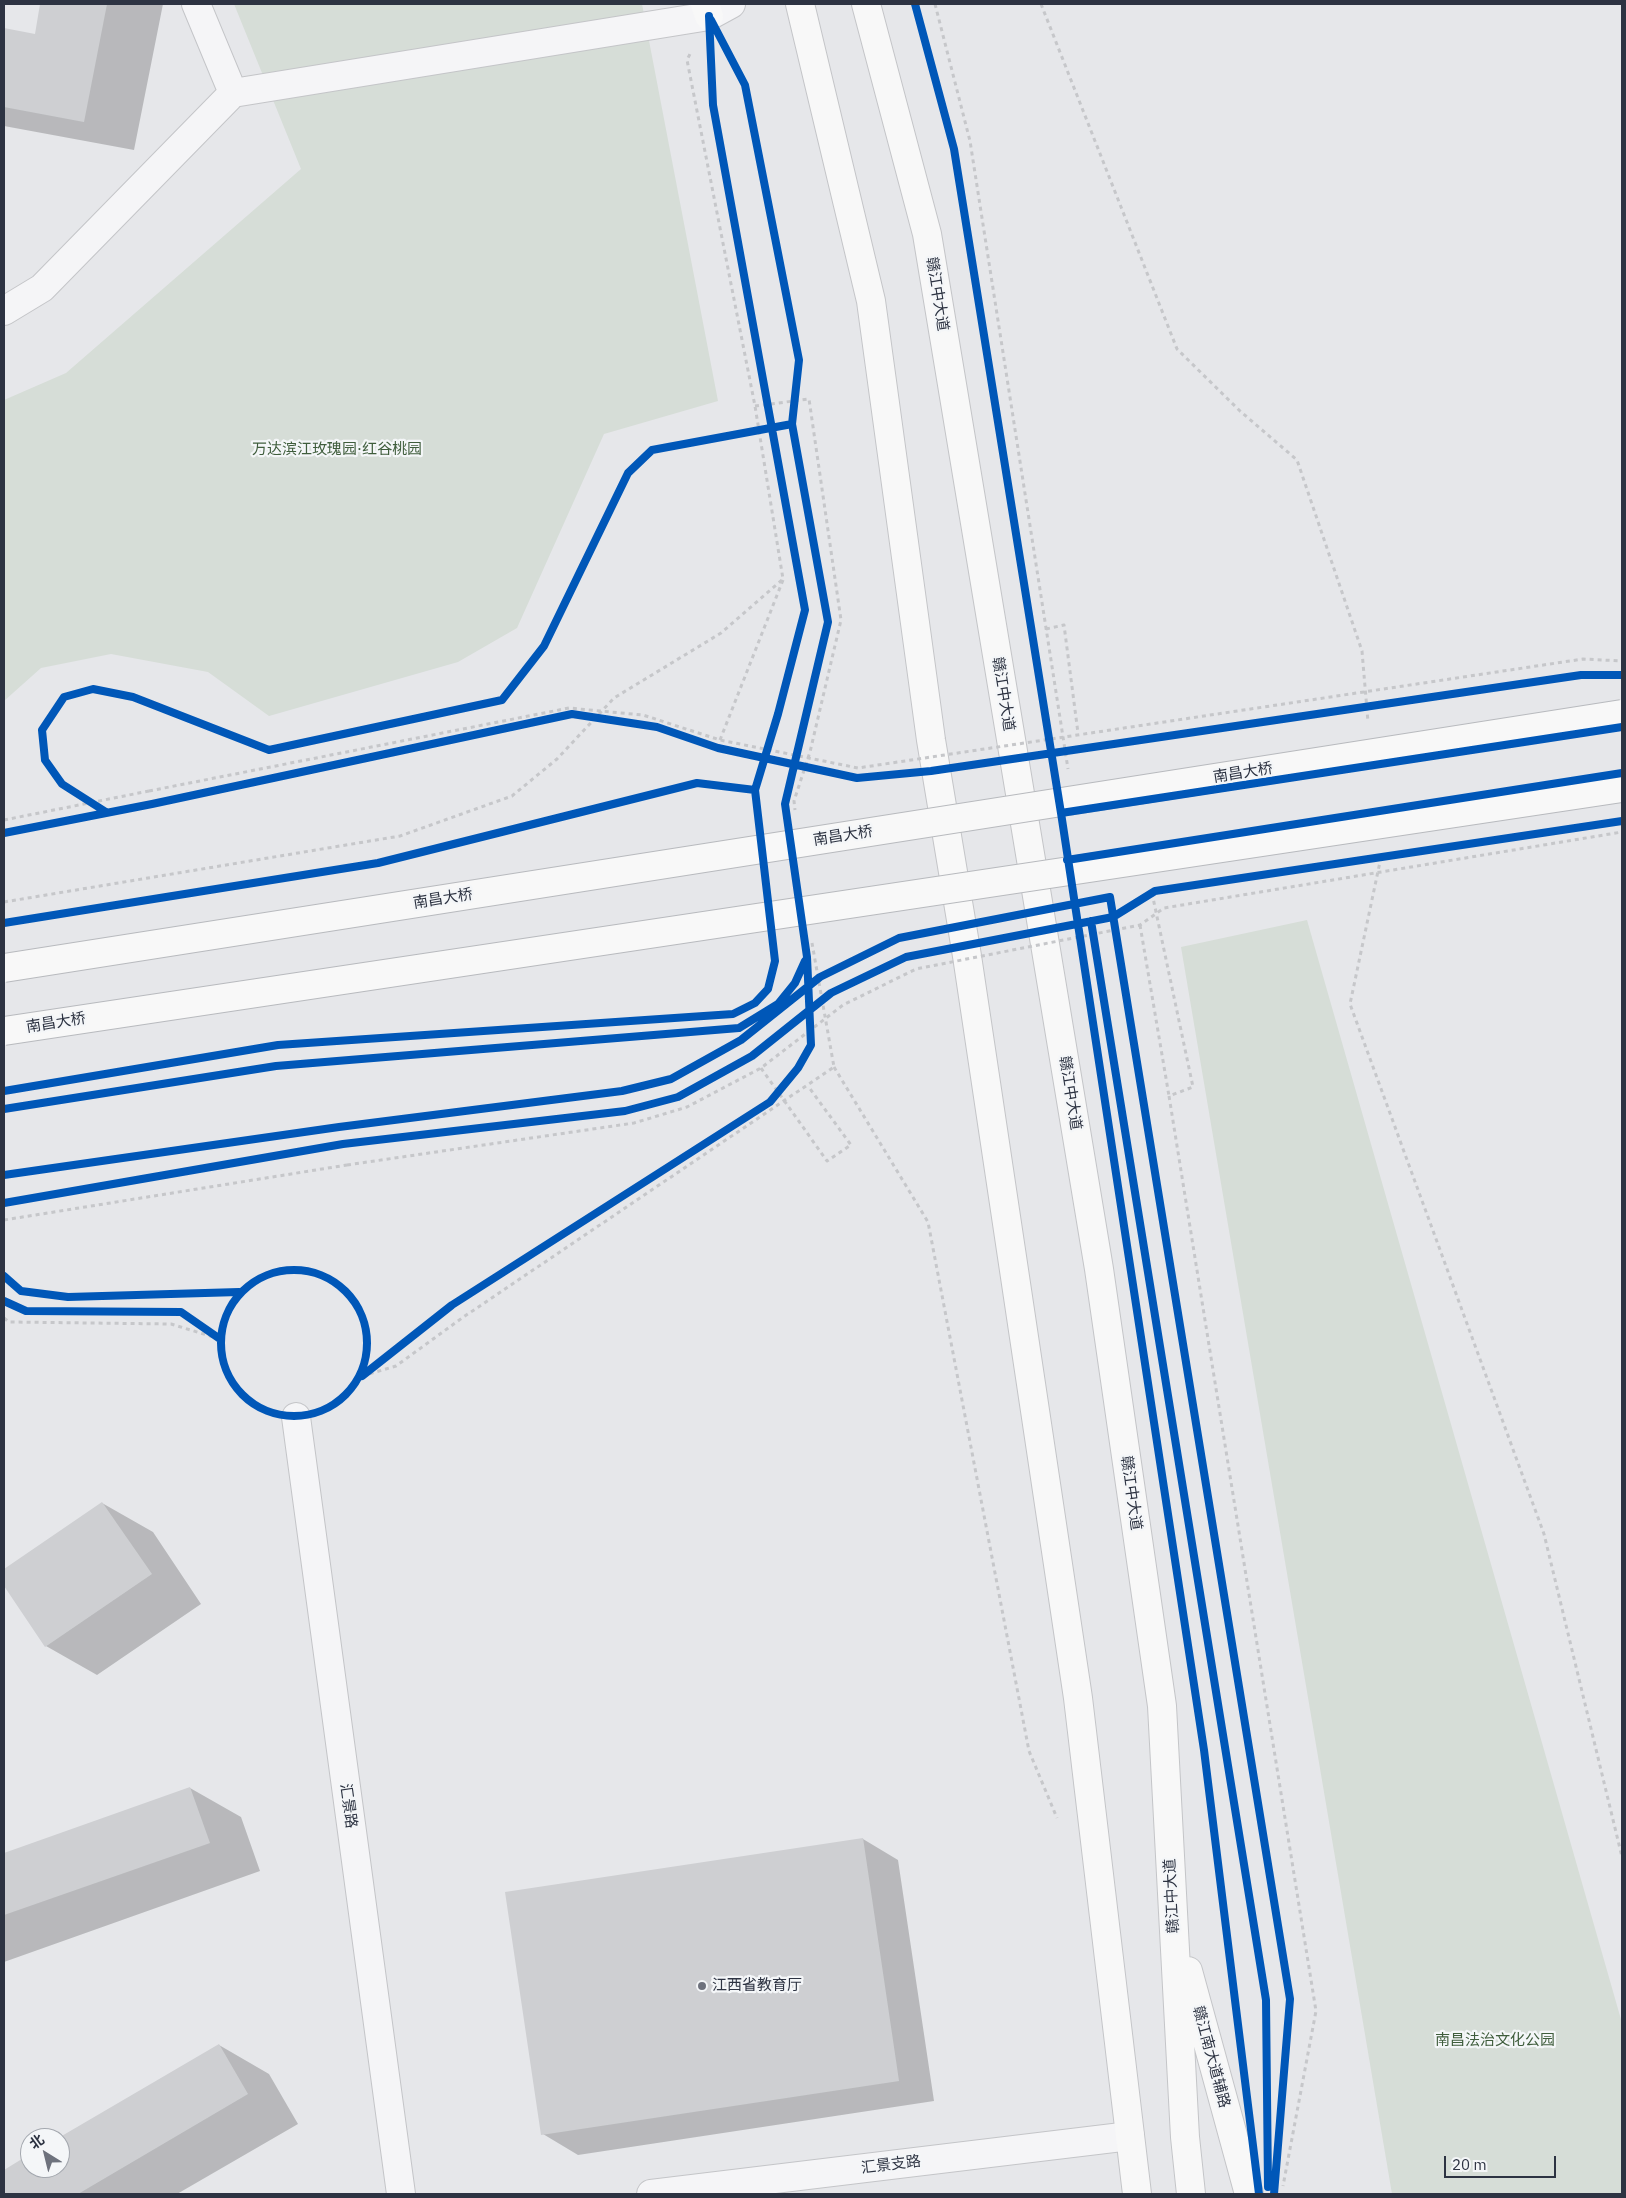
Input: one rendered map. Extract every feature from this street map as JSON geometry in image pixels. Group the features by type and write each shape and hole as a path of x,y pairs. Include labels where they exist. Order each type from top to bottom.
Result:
{"main road":[{"path":"800,4 871,301 931,740 967,956 1078,1698 1137,2194"},
{"name":"赣江中大道","path":"866,4 927,234 1099,1269 1162,1706 1185,2137 1191,2194"},
{"name":"南昌大桥","path":"4,968 1622,714"},
{"name":"南昌大桥","path":"4,1031 1622,788"},
{"name":"赣江南大道辅路","path":"1174,1920 1249,2194"}],"street":[{"path":"196,4 233,94"},
{"path":"4,311 42,288 233,94 715,8"},
{"name":"汇景路","path":"296,1418 401,2194"},
{"name":"汇景支路","path":"652,2194 1130,2136"}],"path":[{"path":"934,4 970,141 1069,777"},
{"path":"1041,4 1177,348 1240,411 1297,460 1362,651 1369,727"},
{"path":"715,8 687,60 762,429 783,579 720,740"},
{"path":"794,408 796,392"},
{"path":"766,395 769,412"},
{"path":"749,432 762,429"},
{"path":"4,902 400,836 512,796 557,759 614,698 721,633 783,579"},
{"path":"1046,629 1064,625 1078,733"},
{"path":"4,820 96,805 149,791 569,708 643,715 720,740 858,768 1078,733 1584,659 1622,661"},
{"path":"1354,708 1374,705"},
{"path":"426,746 572,714 638,724"},
{"path":"648,725 718,748 755,756"},
{"path":"1048,735 1050,745"},
{"path":"764,762 769,743"},
{"path":"1059,752 1079,749"},
{"path":"798,750 793,766 811,768"},
{"path":"785,804 789,786"},
{"path":"77,794 96,805"},
{"path":"4,1220 347,1165 634,1123 687,1107 761,1068 843,1005 916,969 1114,926 1140,925 1164,908 1622,832"},
{"path":"1380,851 1381,860 1350,1004 1544,1534 1622,1857"},
{"path":"1369,859 1389,856"},
{"path":"1150,886 1193,1087 1169,1096"},
{"path":"1146,896 1155,891 1165,889"},
{"path":"1140,925 1316,2011 1282,2194"},
{"path":"1114,926 1116,940"},
{"path":"1077,928 1080,948"},
{"path":"1092,931 1094,944"},
{"path":"804,938 807,966"},
{"path":"813,982 829,972"},
{"path":"817,1005 831,993"},
{"path":"810,1016 811,1046"},
{"path":"761,1068 827,1161 851,1145 808,1086"},
{"path":"834,1068 928,1222 1029,1751 1058,1822"},
{"path":"711,1140 770,1102 787,1082"},
{"path":"4,1318 9,1322 171,1324 221,1343"},
{"path":"200,1323 221,1343"},
{"path":"221,1343 222,1331"},
{"path":"361,1375 377,1364"},
{"path":"1274,2194 1276,2175"}],"green space":[{"name":"万达滨江玫瑰园·红谷桃园","path":"234,4 642,4 718,401 604,434 517,628 458,662 269,716 208,672 111,654 41,668 4,701 4,400 66,373 301,169"},
{"name":"南昌法治文化公园","path":"1307,920 1622,2023 1622,2194 1392,2194 1181,947"}],"building":[{"path":"40,4 107,4 84,122 4,107 4,28 35,34"},
{"path":"102,1502 152,1574 45,1647 4,1586 4,1569"},
{"path":"190,1787 210,1843 4,1915 4,1853"},
{"name":"江西省教育厅","path":"863,1838 899,2081 541,2135 505,1892"},
{"path":"219,2044 248,2094 78,2194 4,2194 4,2170 20,2160 20,2178 70,2178 70,2131"}],"cycle path":[{"path":"915,4 954,149 1061,813 1204,1750 1259,2194"},
{"path":"4,1091 278,1045 733,1014 755,1003 768,989 775,961 755,790 778,714 805,610 713,105 709,16"},
{"path":"362,1376 452,1305 770,1102 798,1068 811,1045 807,957 785,804 828,622 792,424 799,360 745,85 711,20"},
{"path":"106,812 62,784 45,760 42,730 64,697 93,689 133,697 269,750 502,700 544,646 628,473 652,450 792,424"},
{"path":"4,833 152,804 572,714 657,727 718,748 857,778 931,771 1581,675 1622,675"},
{"path":"1061,813 1622,727"},
{"path":"1067,860 1622,773"},
{"path":"4,923 378,863 697,783 755,790"},
{"path":"4,1203 343,1144 625,1111 678,1097 752,1056 831,993 906,957 1113,917 1155,891 1622,821"},
{"path":"4,1175 339,1127 622,1091 671,1079 741,1040 820,977 899,938 1110,897 1290,1999 1274,2194"},
{"path":"1091,921 1266,2000 1268,2187"},
{"path":"4,1109 276,1066 739,1028 778,1004 795,983 805,961"},
{"path":"294,1270 308,1271 322,1276 335,1282 346,1291 355,1302 361,1315 366,1329 367,1343 366,1357 361,1371 355,1384 346,1395 335,1404 322,1410 308,1415 294,1416 280,1415 266,1410 253,1404 242,1395 233,1384 227,1371 222,1357 221,1343 222,1329 227,1315 233,1302 242,1291 253,1282 266,1276 280,1271 294,1270"},
{"path":"4,1276 21,1291 68,1297 239,1292"},
{"path":"4,1301 26,1311 181,1312 220,1339"}],"place":[{"name":"江西省教育厅","path":"702,1986"}]}
